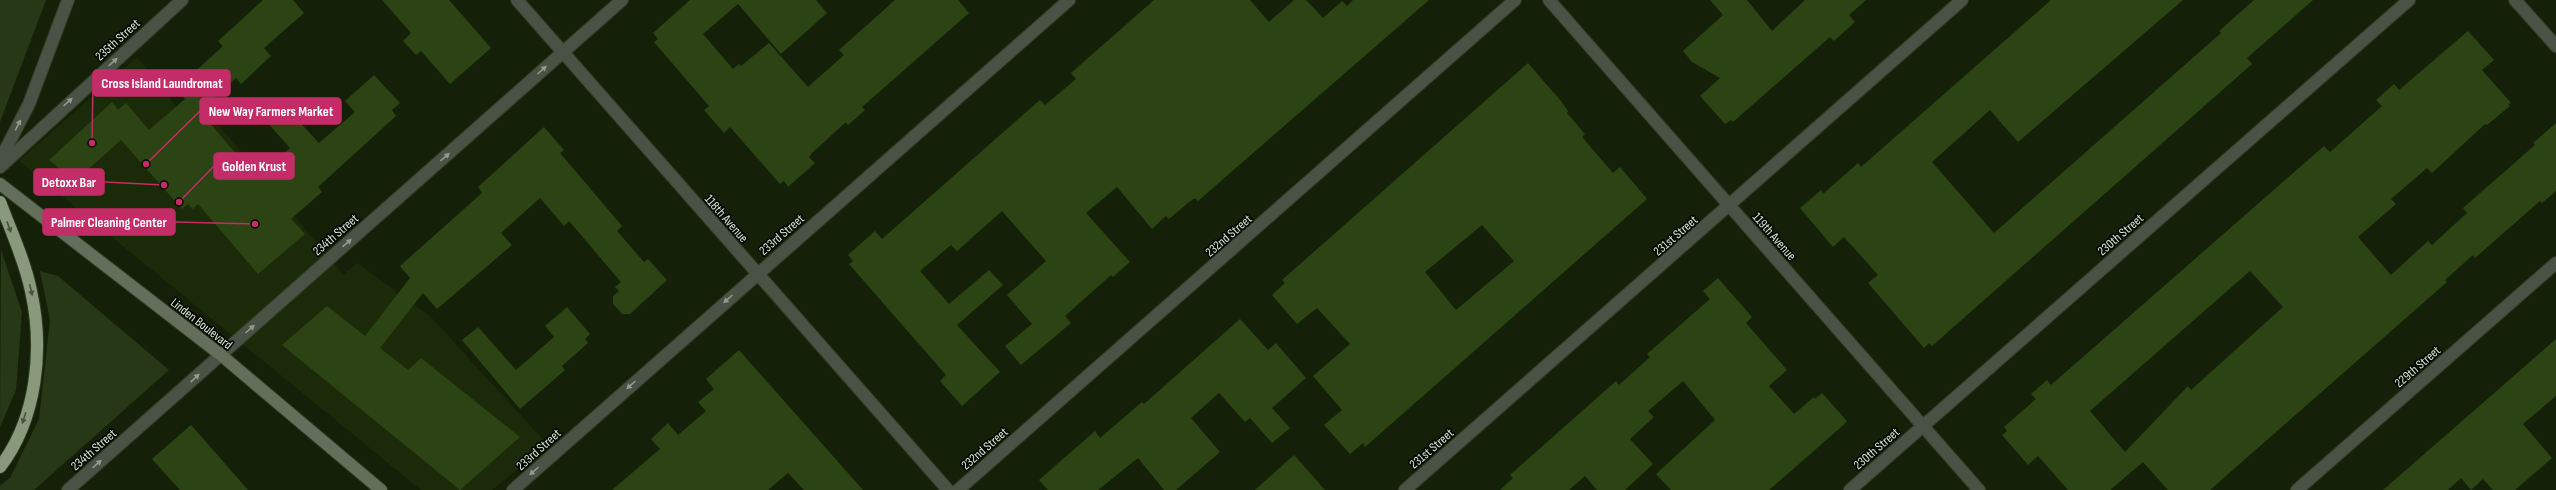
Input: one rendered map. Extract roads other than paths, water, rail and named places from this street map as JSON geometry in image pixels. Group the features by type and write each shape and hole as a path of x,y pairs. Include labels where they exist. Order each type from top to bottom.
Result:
{"highway":[{"path":"0,202 31,290 38,351 32,390 23,423 10,452 0,467"}],"main road":[{"name":"Linden Boulevard","path":"0,184 221,355 382,490"}],"street":[{"path":"0,160 29,104 68,0"},
{"name":"235th Street","path":"0,167 182,0"},
{"name":"118th Avenue","path":"517,0 948,490"},
{"name":"234th Street","path":"68,490 622,0"},
{"name":"233rd Street","path":"512,490 1068,0"},
{"name":"232nd Street","path":"958,490 1515,0"},
{"name":"119th Avenue","path":"1549,0 1979,490"},
{"name":"231st Street","path":"1405,490 1962,0"},
{"name":"230th Street","path":"1850,490 2409,0"},
{"path":"2515,0 2556,46"},
{"name":"229th Street","path":"2297,490 2556,262"}],"place":[{"name":"Cross Island Laundromat","path":"92,143"},
{"name":"New Way Farmers Market","path":"146,164"},
{"name":"Detoxx Bar","path":"164,185"},
{"name":"Golden Krust","path":"179,202"},
{"name":"Palmer Cleaning Center","path":"255,224"}]}
